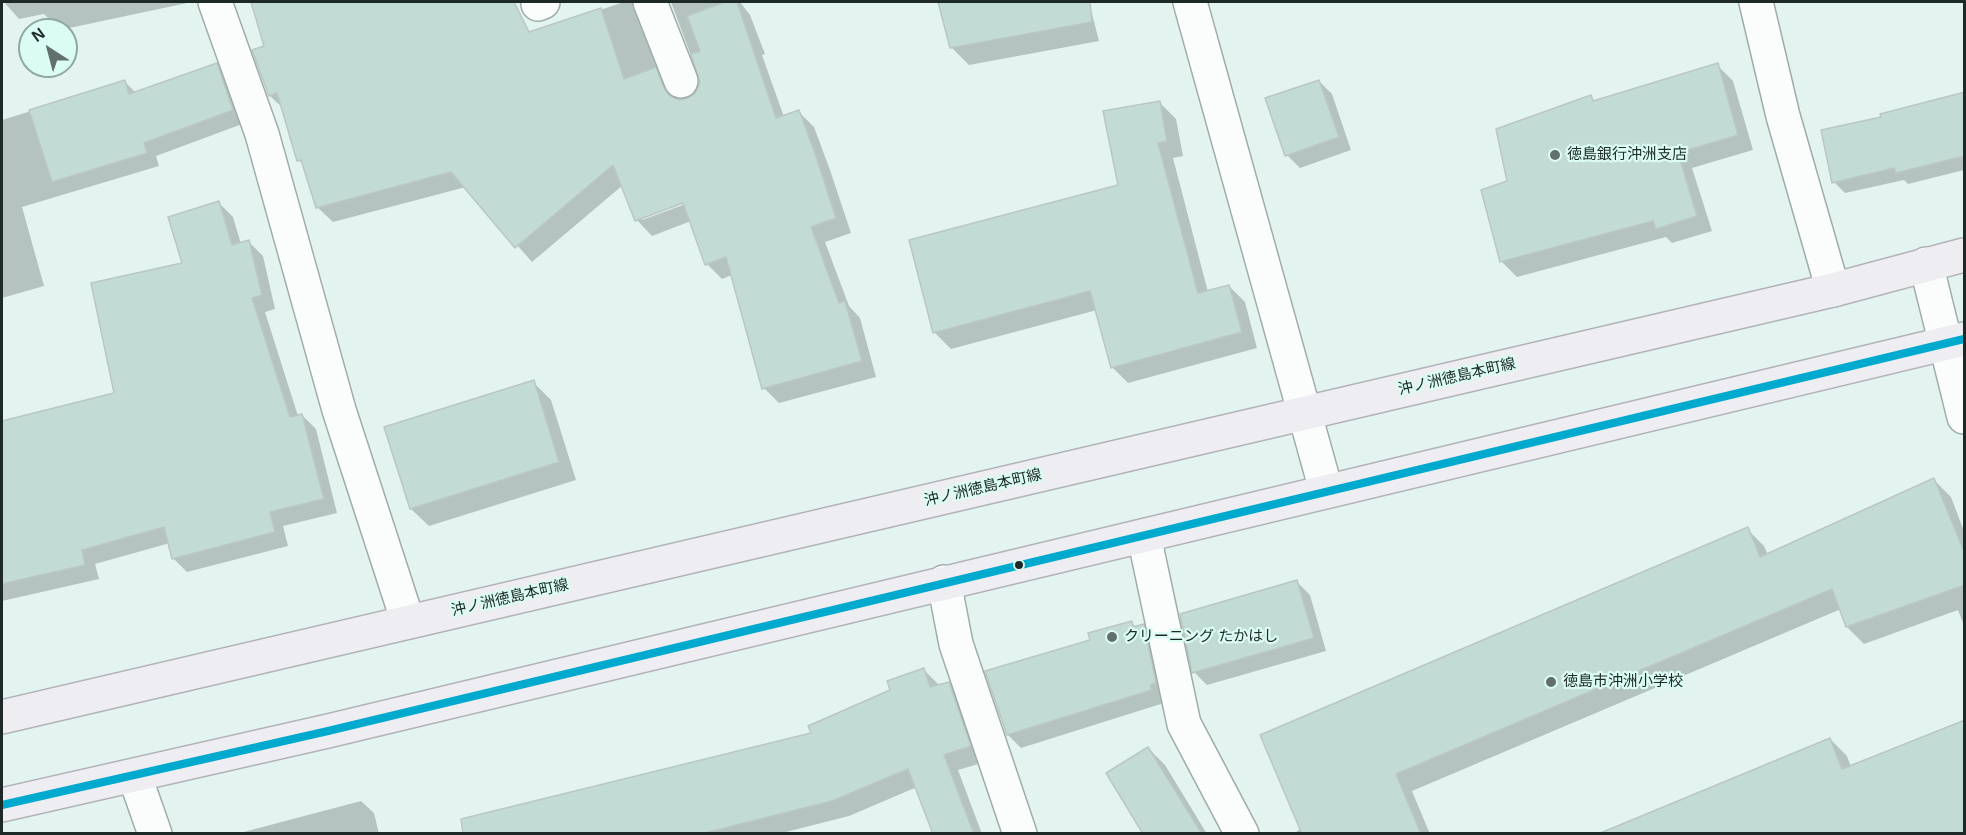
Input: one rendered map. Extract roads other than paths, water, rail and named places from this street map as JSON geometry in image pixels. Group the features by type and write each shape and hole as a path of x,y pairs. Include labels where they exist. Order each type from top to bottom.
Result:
{"main road":[{"name":"沖ノ洲徳島本町線","path":"2,717 1833,290 1965,255"},
{"path":"2,805 135,777 1955,341"}],"street":[{"path":"215,2 262,134 339,410 408,622"},
{"path":"650,2 681,81"},
{"path":"1190,2 1326,490"},
{"path":"1756,2 1783,116 1833,290"},
{"path":"1926,264 1955,341 1965,417"},
{"path":"1144,536 1184,724 1242,834"},
{"path":"944,582 956,644 1020,834"},
{"path":"135,777 155,834"}],"place":[{"name":"徳島銀行沖洲支店","path":"1555,155"},
{"name":"クリーニング たかはし","path":"1112,637"},
{"name":"徳島市沖洲小学校","path":"1551,682"}]}
